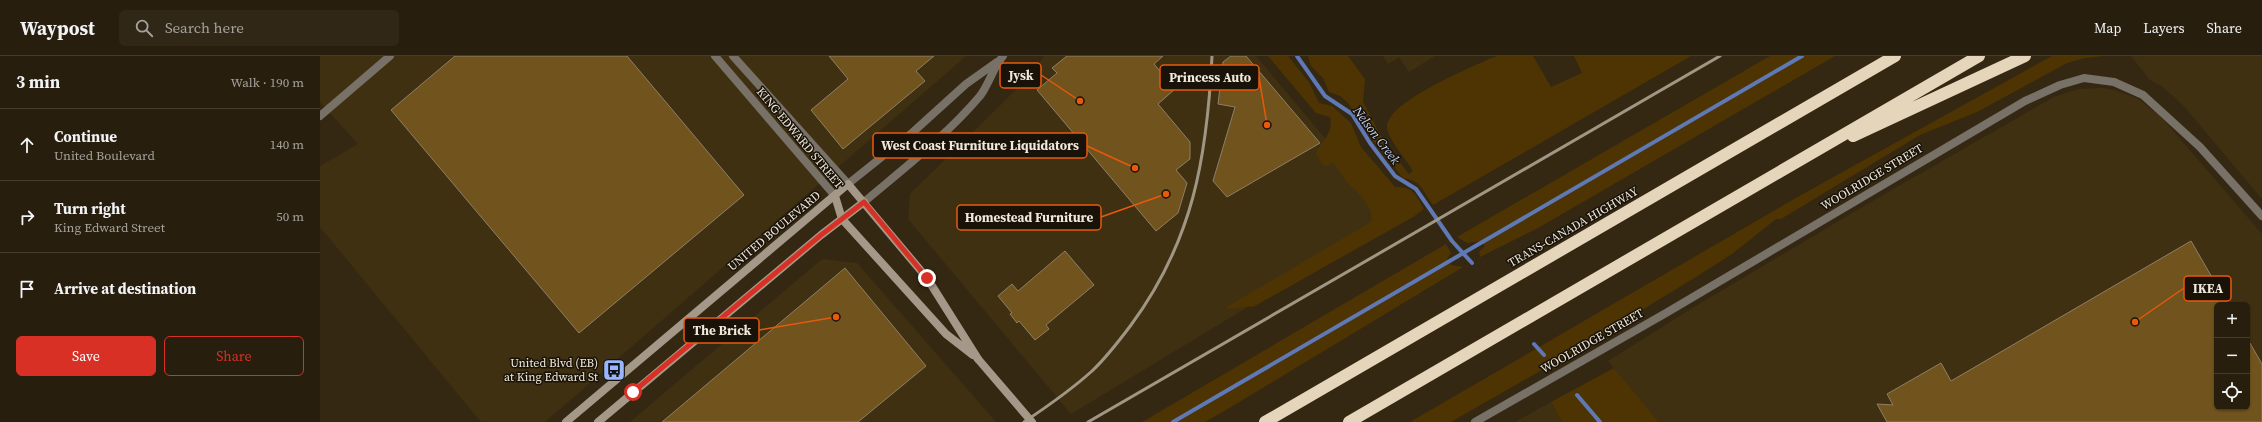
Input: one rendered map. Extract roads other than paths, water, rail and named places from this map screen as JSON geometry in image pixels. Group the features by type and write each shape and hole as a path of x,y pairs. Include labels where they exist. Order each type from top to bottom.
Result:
{"highway":[{"name":"TRANS-CANADA HIGHWAY","path":"1265,422 1895,56"},
{"path":"1350,422 1979,56"},
{"path":"1778,172 2025,56"}],"main road":[{"name":"UNITED BOULEVARD","path":"566,422 848,184"},
{"name":"KING EDWARD STREET","path":"848,184 927,278 978,359 1032,422"},
{"name":"KING EDWARD STREET","path":"834,196 842,219 946,334 978,359"},
{"name":"UNITED BOULEVARD","path":"598,422 864,202"}],"street":[{"path":"320,116 390,56"},
{"name":"KING EDWARD STREET","path":"715,56 834,196"},
{"name":"KING EDWARD STREET","path":"733,56 848,184"},
{"name":"UNITED BOULEVARD","path":"848,184 914,132 966,84 1001,58"},
{"name":"UNITED BOULEVARD","path":"864,202 928,147 981,95 1001,58"},
{"name":"WOOLRIDGE STREET","path":"1475,422 1672,309 2025,101 2060,85 2084,78 2114,82 2143,95 2200,147 2262,216"}],"waterway":[{"name":"Nelson Creek","path":"1297,56 1325,96 1352,114 1370,143 1395,176 1416,189 1452,241 1472,263"},
{"path":"1173,422 1802,56"},
{"name":"Nelson Creek","path":"1534,344 1544,355"},
{"name":"Nelson Creek","path":"1577,395 1600,422"}],"railway":[{"path":"1024,422 1068,391 1103,360 1131,325 1152,294 1169,262 1183,230 1201,164 1210,93 1212,56"},
{"path":"1088,422 1720,56"}],"place":[{"name":"Jysk","path":"1080,101"},
{"name":"Princess Auto","path":"1267,125"},
{"name":"West Coast Furniture Liquidators","path":"1135,168"},
{"name":"Homestead Furniture","path":"1166,194"},
{"name":"The Brick","path":"836,317"},
{"name":"IKEA","path":"2135,322"},
{"name":"United Blvd (EB) at King Edward St","path":"614,370"}]}
